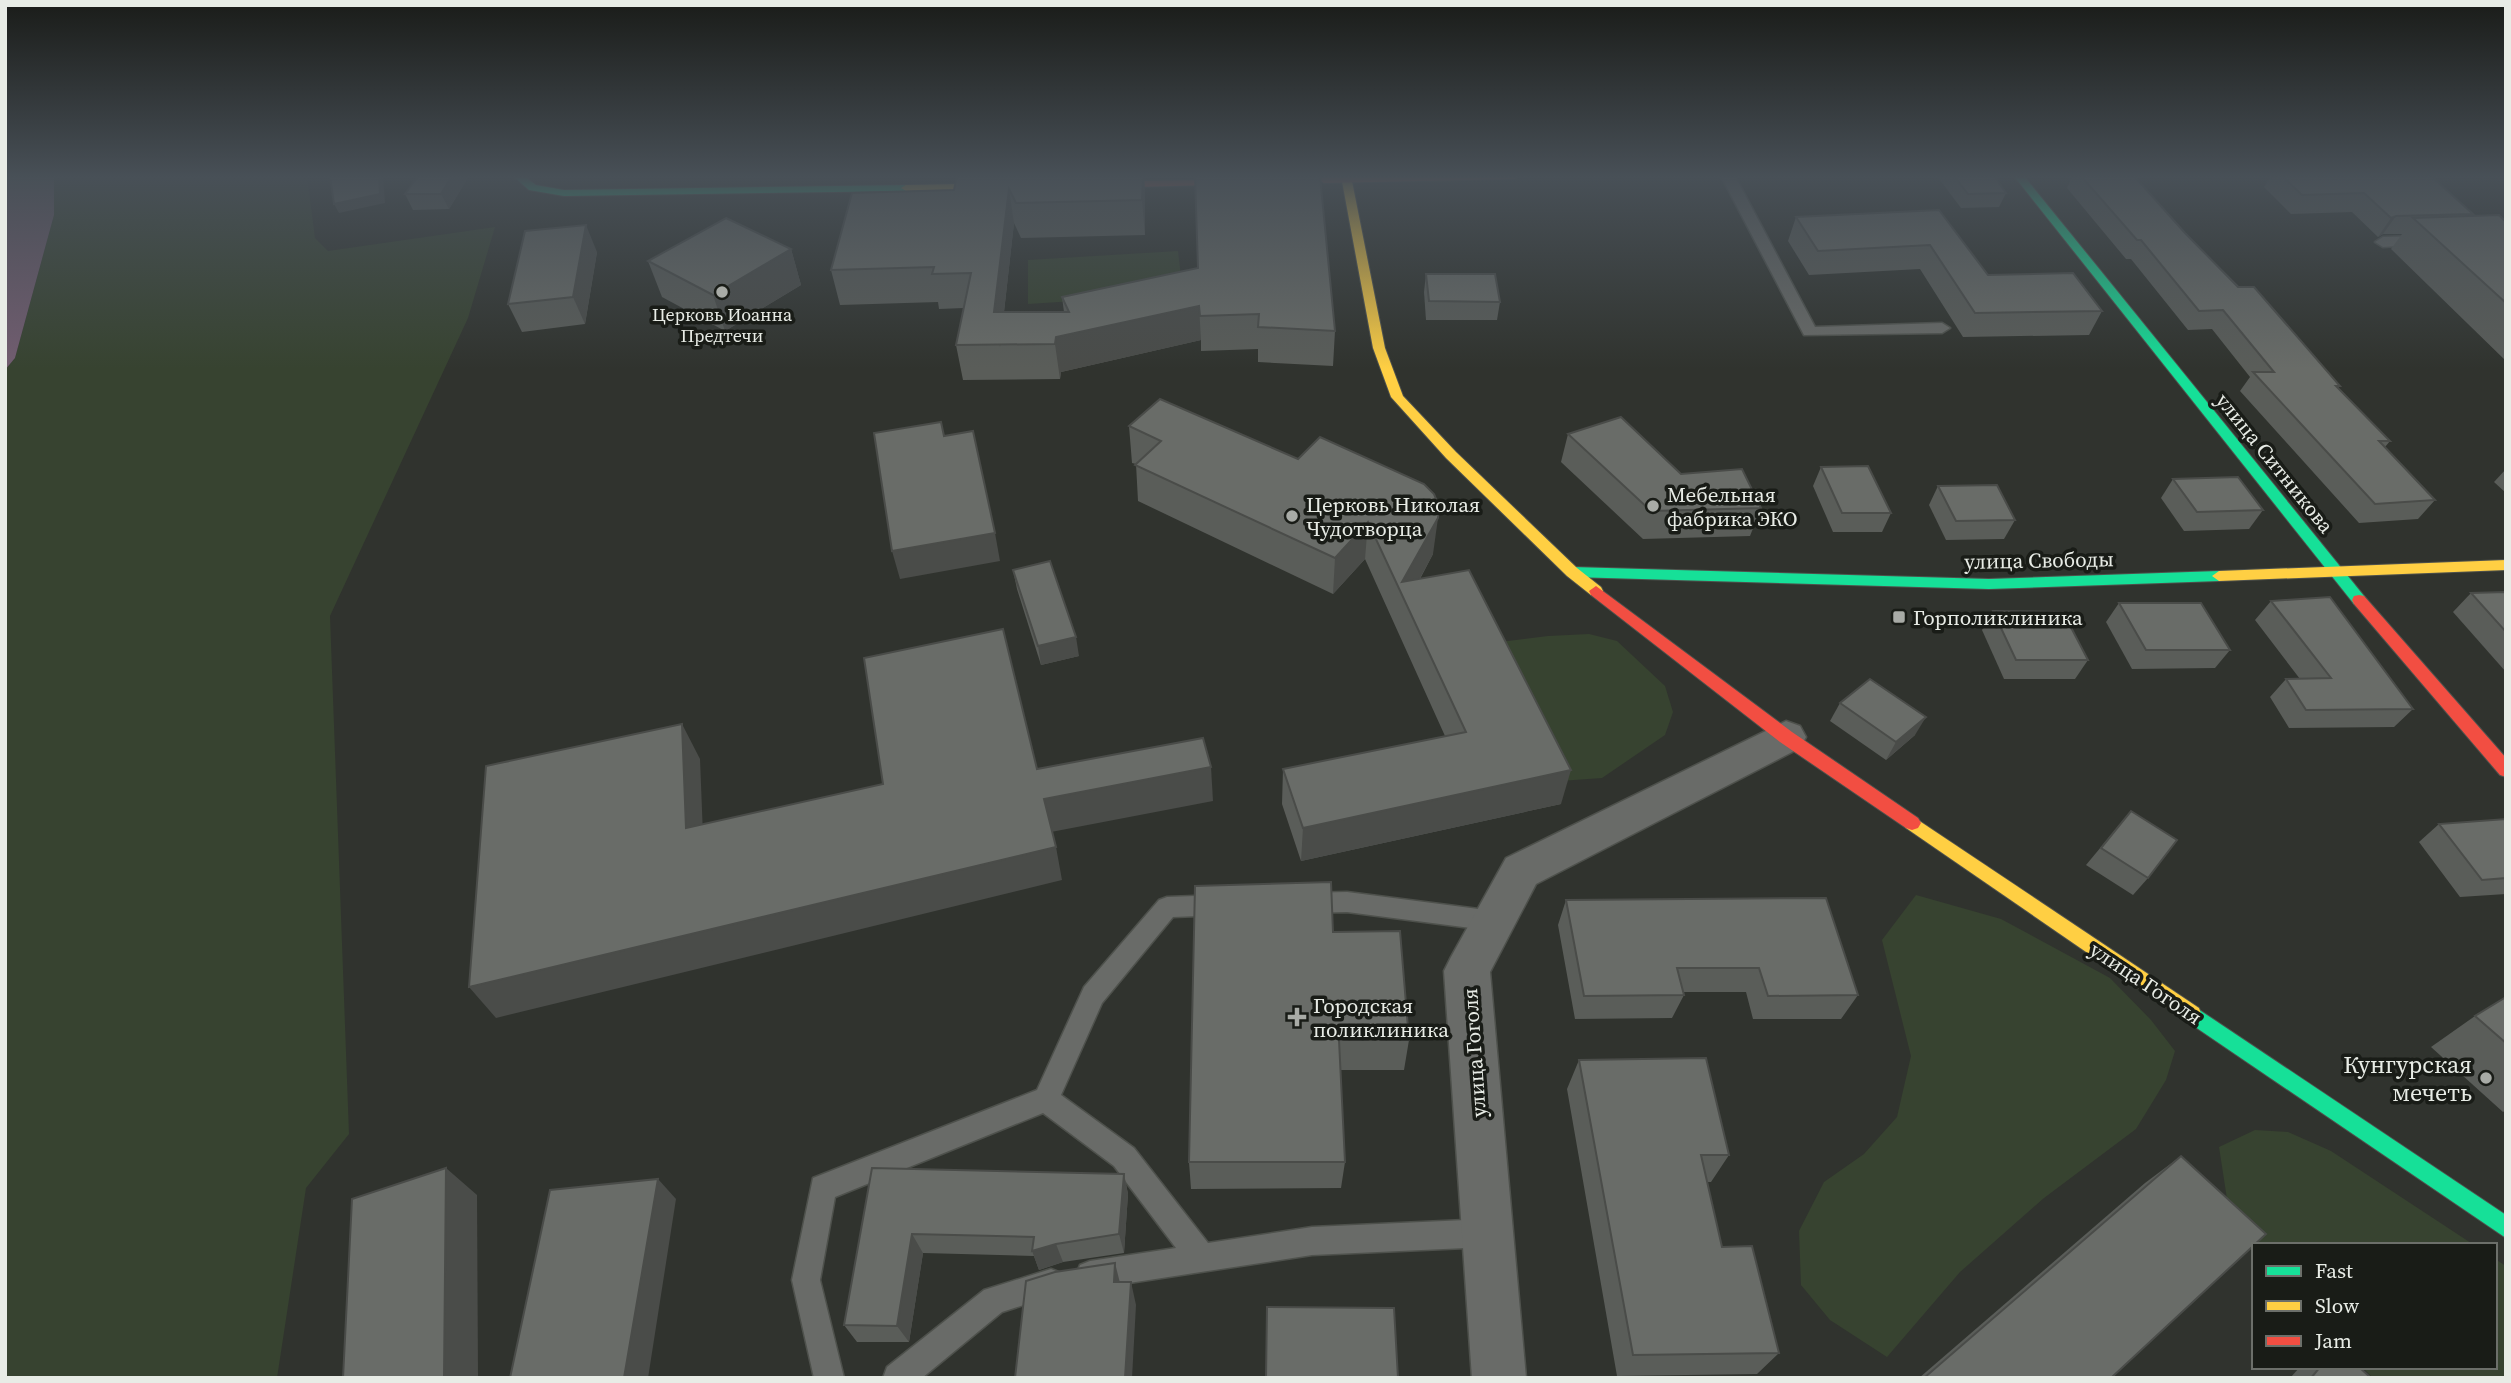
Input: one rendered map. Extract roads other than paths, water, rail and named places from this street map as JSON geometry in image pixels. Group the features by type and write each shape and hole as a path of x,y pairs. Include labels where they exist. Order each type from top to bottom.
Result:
{"street":[{"name":"улица Гоголя","path":"1359,241 1379,348 1398,397 1451,455 1572,572 1786,737 2506,1228"},
{"name":"улица Ситникова","path":"2071,241 2335,572 2506,770"},
{"name":"улица Свободы","path":"1572,572 1989,584 2506,565"},
{"name":"улица Гоголя","path":"1499,1378 1467,971 1521,871 1786,737"}],"lane":[{"path":"1762,241 1810,332 1942,328"},
{"path":"2383,242 2438,241"},
{"path":"1278,904 1347,902 1494,921"},
{"path":"828,1378 806,1280 823,1188 1046,1099 1093,995 1167,906 1250,904"},
{"path":"1046,1099 1124,1157 1202,1258"},
{"path":"898,1378 994,1300 1063,1279 1312,1241 1488,1233"}],"place":[{"name":"Церковь Иоанна Предтечи","path":"722,292"},
{"name":"Мебельная фабрика ЭКО","path":"1653,506"},
{"name":"Церковь Николая Чудотворца","path":"1292,516"},
{"name":"Горполиклиника","path":"1899,617"},
{"name":"Городская поликлиника","path":"1297,1017"},
{"name":"Кунгурская мечеть","path":"2486,1078"}]}
